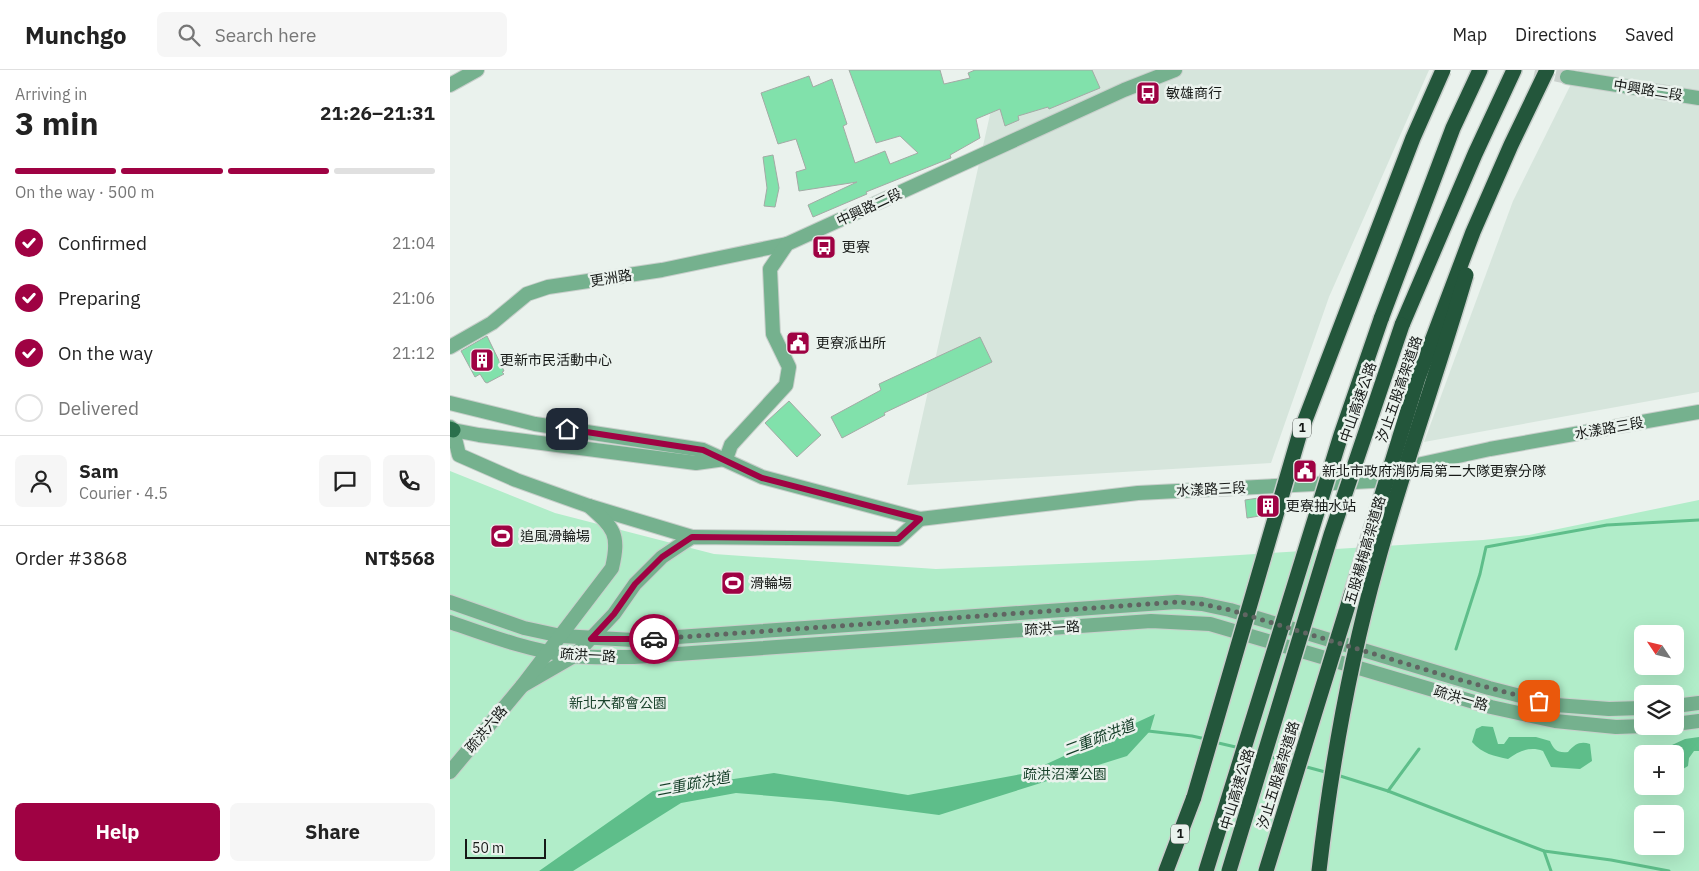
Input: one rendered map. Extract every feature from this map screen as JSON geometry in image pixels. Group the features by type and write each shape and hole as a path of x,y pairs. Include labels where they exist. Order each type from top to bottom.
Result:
{"highway":[{"name":"1","path":"1172,871 1299,436 1414,138 1443,70"},
{"name":"中山高速公路","path":"1206,871 1341,435 1381,319 1453,128 1480,70"},
{"name":"中山高速公路","path":"1229,871 1330,535 1402,325 1475,154 1514,70"},
{"name":"汐止五股高架道路","path":"1266,871 1418,378 1472,232 1547,70"},
{"name":"五股楊梅高架道路","path":"1319,871 1330,781 1347,685 1364,610 1392,512 1440,364 1492,188"},
{"name":"1","path":"1166,871 1194,797"}],"street":[{"path":"450,85 477,70"},
{"name":"中興路二段","path":"726,459 730,445 786,385 789,367 773,334 770,269 788,244 1124,90 1175,70"},
{"name":"中興路二段","path":"1567,77 1699,98"},
{"name":"更洲路","path":"450,348 492,322 527,294 548,287 662,270 788,244"},
{"name":"水漾路三段","path":"450,403 535,424 703,450 726,459 762,478 920,519 1138,493 1373,481 1417,465 1481,451 1699,412"},
{"path":"726,459 696,463 451,429 459,456 516,480 589,506 692,537 898,539 920,519"},
{"name":"疏洪六路","path":"450,772 522,686 612,568 617,546 608,524 589,506"},
{"name":"疏洪六路","path":"522,686 574,656 614,614 635,584 662,557 692,537"},
{"name":"疏洪一路","path":"450,602 524,628 561,636 634,640 1177,602 1202,604 1230,610 1489,688 1556,705 1608,709 1634,708"},
{"name":"疏洪一路","path":"450,622 518,645 548,652 574,656 634,657 1151,621 1210,624 1491,707 1555,721 1616,727 1634,726"},
{"path":"1684,705 1699,703"},
{"path":"1684,723 1699,721"}],"shaded area":[{"path":"1000,70 1429,70 1329,297 1271,463 907,485"},
{"path":"1578,70 1699,70 1699,392 1424,442 1513,201"},
{"path":"1155,714 1150,731 1127,756 939,815 831,801 736,793 681,803 573,871 539,871 653,791 774,773 908,795 1027,773"},
{"path":"1482,726 1493,727 1498,744 1504,744 1509,737 1536,737 1550,741 1556,750 1568,752 1578,744 1590,744 1592,761 1580,769 1551,767 1543,751 1529,749 1508,759 1484,752 1472,742 1476,729"},
{"path":"1699,737 1699,751 1694,751 1689,758 1688,766 1684,768 1684,745 1672,745 1685,739"}],"green space":[{"name":"新北大都會公園","path":"450,471 555,513 714,554 936,569 1158,560 1483,540 1529,535 1699,500 1699,871 450,871"}],"building":[{"path":"849,70 940,70 944,84 970,78 968,73 975,70 1092,70 1100,88 1049,109 1048,107 1018,116 1019,120 1005,126 1000,109 976,119 980,138 950,155 951,158 866,192 867,194 813,217 808,205 857,182 799,191 796,172 806,169 796,139 778,144 761,93 809,76 813,87 832,79 847,124 843,126 855,163 885,151 890,164 918,153 900,136 876,143"},
{"path":"773,155 779,188 775,207 764,206 767,188 763,157"},
{"name":"更新市民活動中心","path":"487,336 504,374 487,383 480,374 475,377 461,351"},
{"path":"980,337 992,362 884,413 885,415 842,438 831,417 881,390 879,384"},
{"path":"789,401 821,435 797,457 765,423"},
{"path":"1272,496 1266,515 1247,518 1245,500"}],"waterway":[{"path":"1456,649 1480,574 1486,547 1607,525 1699,520"},
{"name":"二重疏洪道","path":"1148,731 1206,739"},
{"name":"二重疏洪道","path":"1214,742 1240,748"},
{"path":"1388,791 1419,749"},
{"name":"二重疏洪道","path":"1267,756 1295,763"},
{"name":"二重疏洪道","path":"1303,766 1329,773"},
{"name":"二重疏洪道","path":"1337,775 1388,791 1544,851 1611,860 1669,871"},
{"name":"二重疏洪道","path":"1544,851 1551,871"}],"tunnel":[{"path":"1535,70 1567,77"}],"way so far":[{"path":"654,639 1177,602 1202,604 1230,610 1364,652 1539,701"}],"place":[{"name":"敏雄商行","path":"1148,93"},
{"name":"更寮","path":"824,247"},
{"name":"更寮派出所","path":"798,343"},
{"name":"更新市民活動中心","path":"482,360"},
{"name":"新北市政府消防局第二大隊更寮分隊","path":"1305,471"},
{"name":"更寮抽水站","path":"1268,506"},
{"name":"追風滑輪場","path":"502,536"},
{"name":"滑輪場","path":"733,583"}],"route":[{"path":"567,429 703,450 726,459 762,478 920,519 898,539 692,537 662,557 635,584 614,614 591,639 654,639"}],"park label":[{"name":"疏洪沼澤公園","path":"1065,774"}]}
